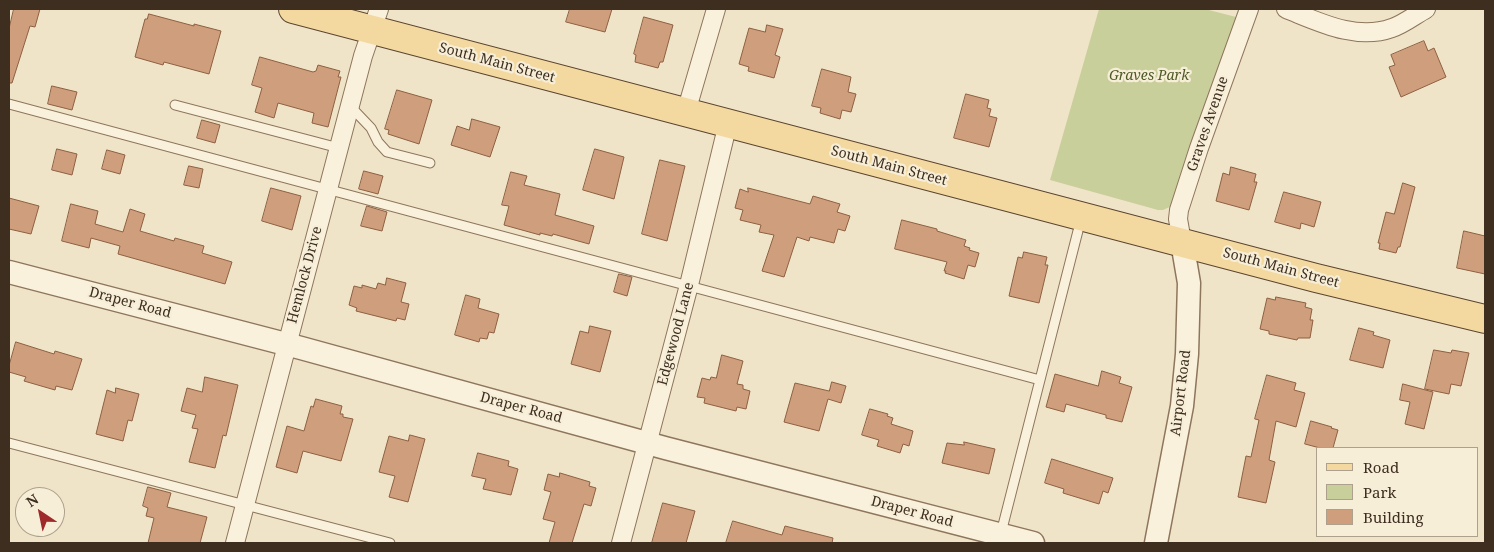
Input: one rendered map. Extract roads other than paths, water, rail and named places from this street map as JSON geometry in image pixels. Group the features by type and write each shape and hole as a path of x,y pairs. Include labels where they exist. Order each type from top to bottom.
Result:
{"main road":[{"name":"South Main Street","path":"293,9 375,19 686,112 1335,283 1485,319"}],"street":[{"path":"686,112 716,9"},
{"name":"Graves Avenue","path":"1182,242 1178,219 1179,210 1199,148 1249,9"},
{"path":"1286,9 1348,31 1360,33 1371,33 1393,28 1426,9"},
{"name":"Hemlock Drive","path":"235,543 362,56 375,19"},
{"name":"Edgewood Lane","path":"621,543 689,285 728,123"},
{"name":"Airport Road","path":"1156,543 1182,406 1187,354 1189,283 1182,242"},
{"name":"Draper Road","path":"9,272 287,344 647,443 1033,543"}],"lane":[{"path":"9,104 1040,380"},
{"path":"175,105 339,148"},
{"path":"350,106 371,128 378,142 387,152 430,163"},
{"path":"1001,534 1082,216"},
{"path":"9,443 390,543"}],"park label":[{"name":"Graves Park","path":"1149,76"}]}
